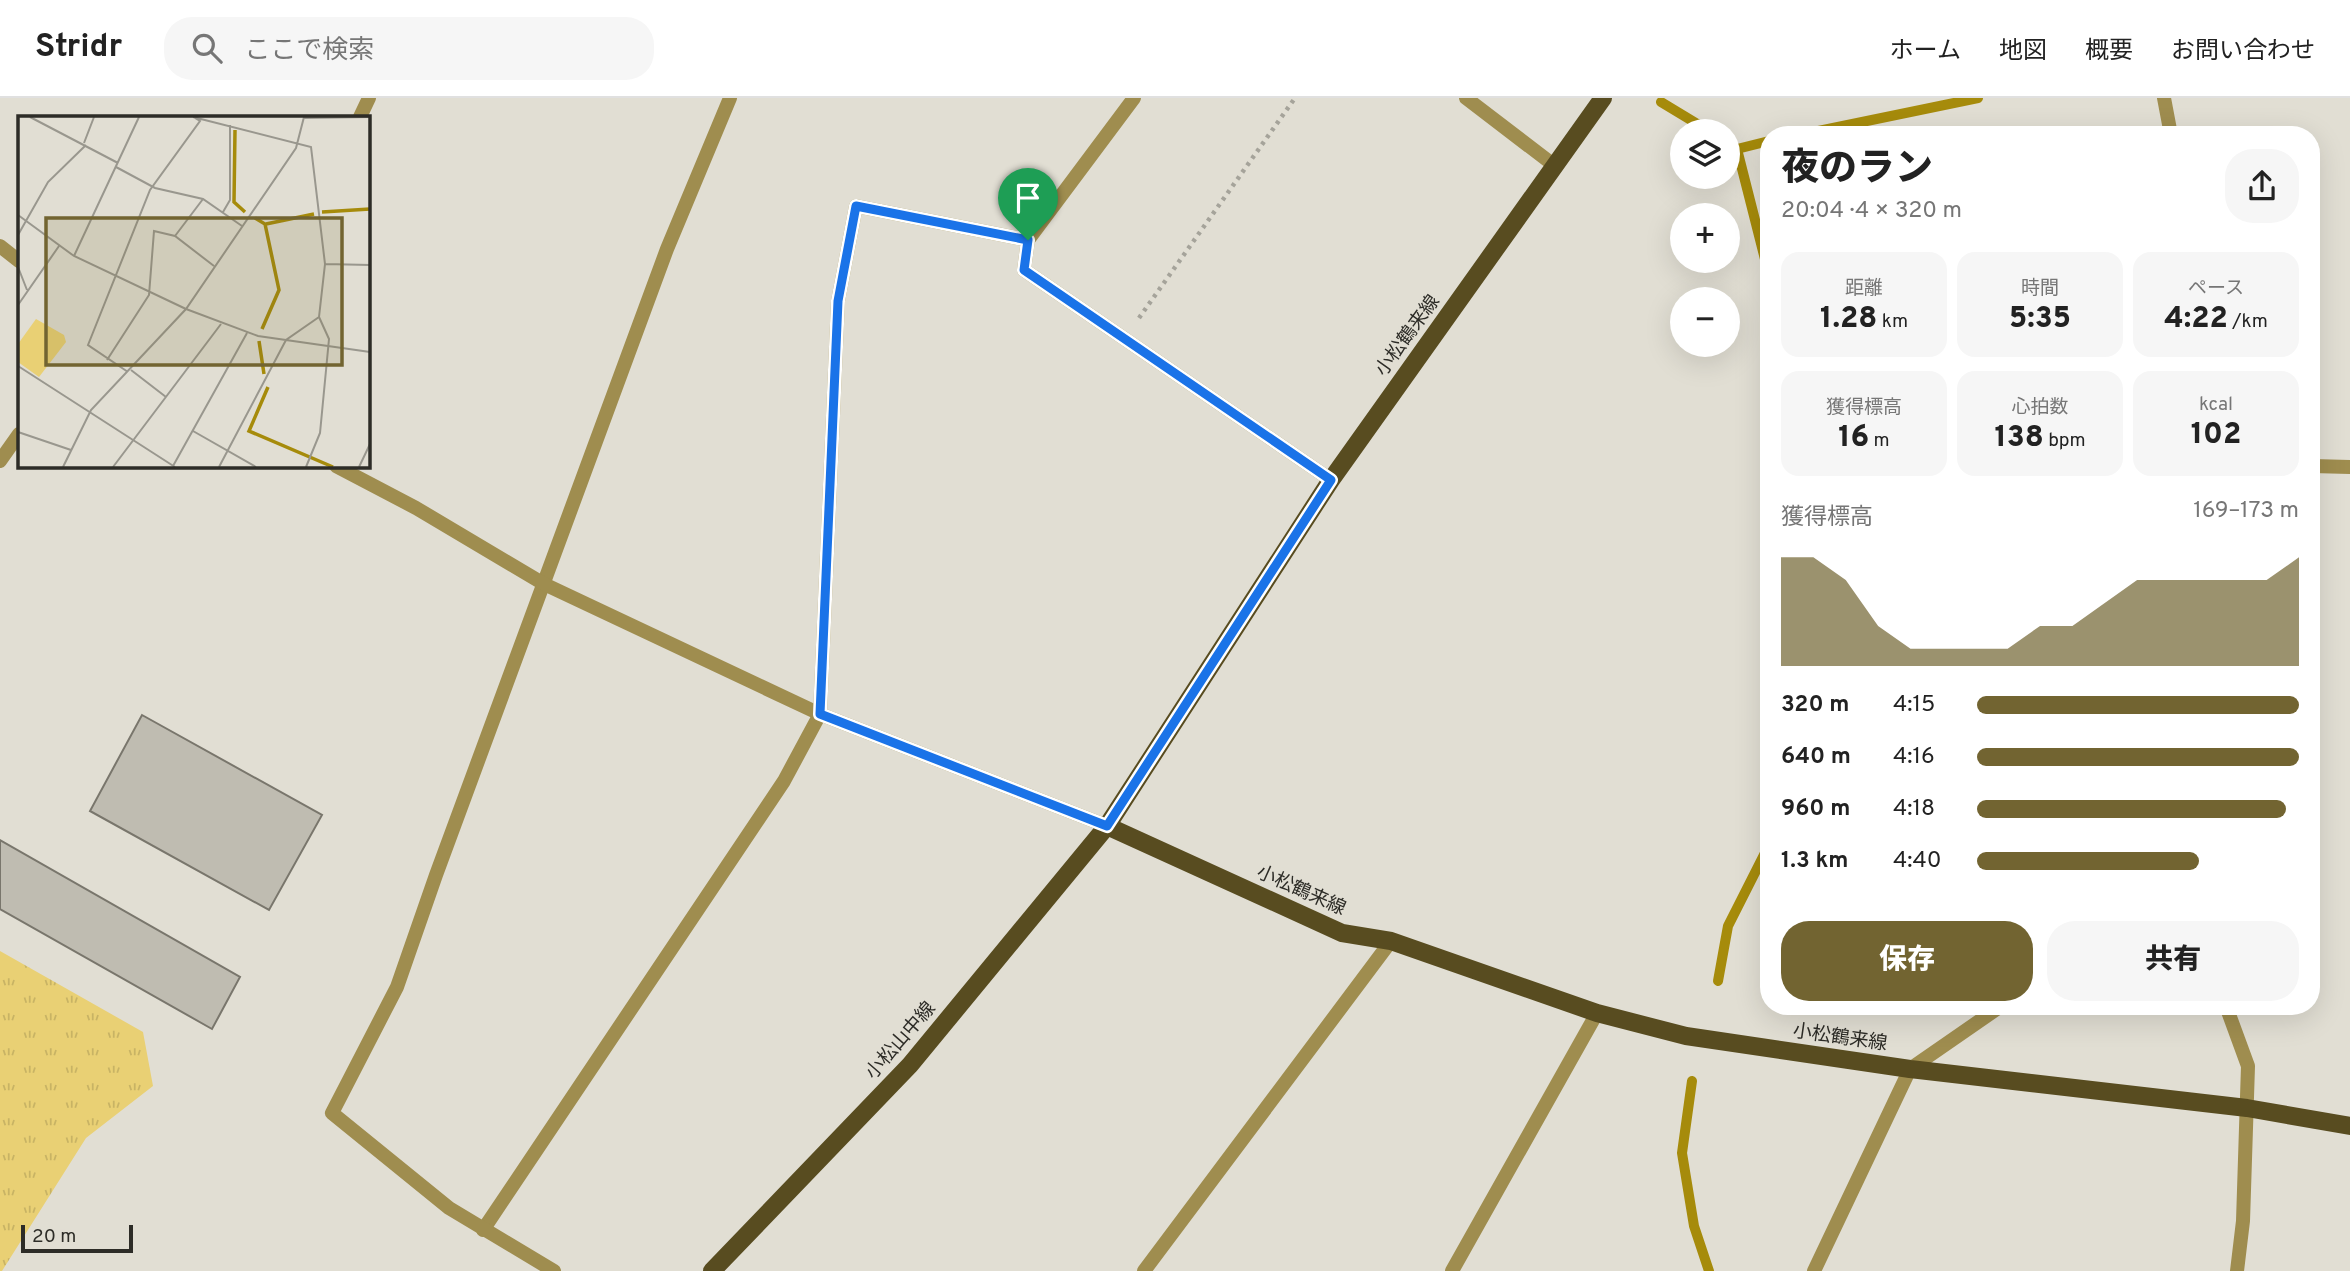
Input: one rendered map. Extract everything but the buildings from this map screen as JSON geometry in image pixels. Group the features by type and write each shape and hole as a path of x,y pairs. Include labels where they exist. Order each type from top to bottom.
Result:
{"main road":[{"name":"小松鶴来線","path":"1603,98 1331,480 1107,826 1342,933 1391,941 1597,1013 1686,1036 1910,1069 2247,1108 2350,1126"},
{"name":"小松山中線","path":"712,1271 910,1065 1107,826"}],"street":[{"path":"360,116 369,98"},
{"path":"554,1271 449,1208 332,1113 397,987 667,249 730,98"},
{"path":"1134,98 1028,240 1024,270 1331,480"},
{"path":"1466,98 1555,166"},
{"path":"2164,98 2169,126"},
{"path":"483,1230 784,781 820,714 838,301 856,206 1028,240"},
{"path":"0,246 18,260"},
{"path":"0,461 18,435"},
{"path":"2320,466 2350,467"},
{"path":"338,467 416,508 544,584 820,714 1107,826"},
{"path":"1144,1271 1391,941"},
{"path":"1452,1271 1597,1013"},
{"path":"1814,1271 1910,1069 1988,1015"},
{"path":"2230,1015 2248,1066 2243,1221 2237,1271"}],"path":[{"path":"1125,339 1295,98"}],"green space":[{"path":"0,951 143,1032 153,1086 86,1138 2,1271 0,1271"}],"waterway":[{"path":"1843,126 1978,98"},
{"path":"1661,102 1689,119"},
{"path":"1740,148 1760,143"},
{"path":"1740,161 1760,240"},
{"path":"1718,981 1728,926 1760,863"},
{"path":"1692,1081 1682,1153 1694,1226 1709,1271"}],"route":[{"path":"856,206 1028,240 1024,270 1331,480 1107,826 820,714 838,301 856,206"}]}
